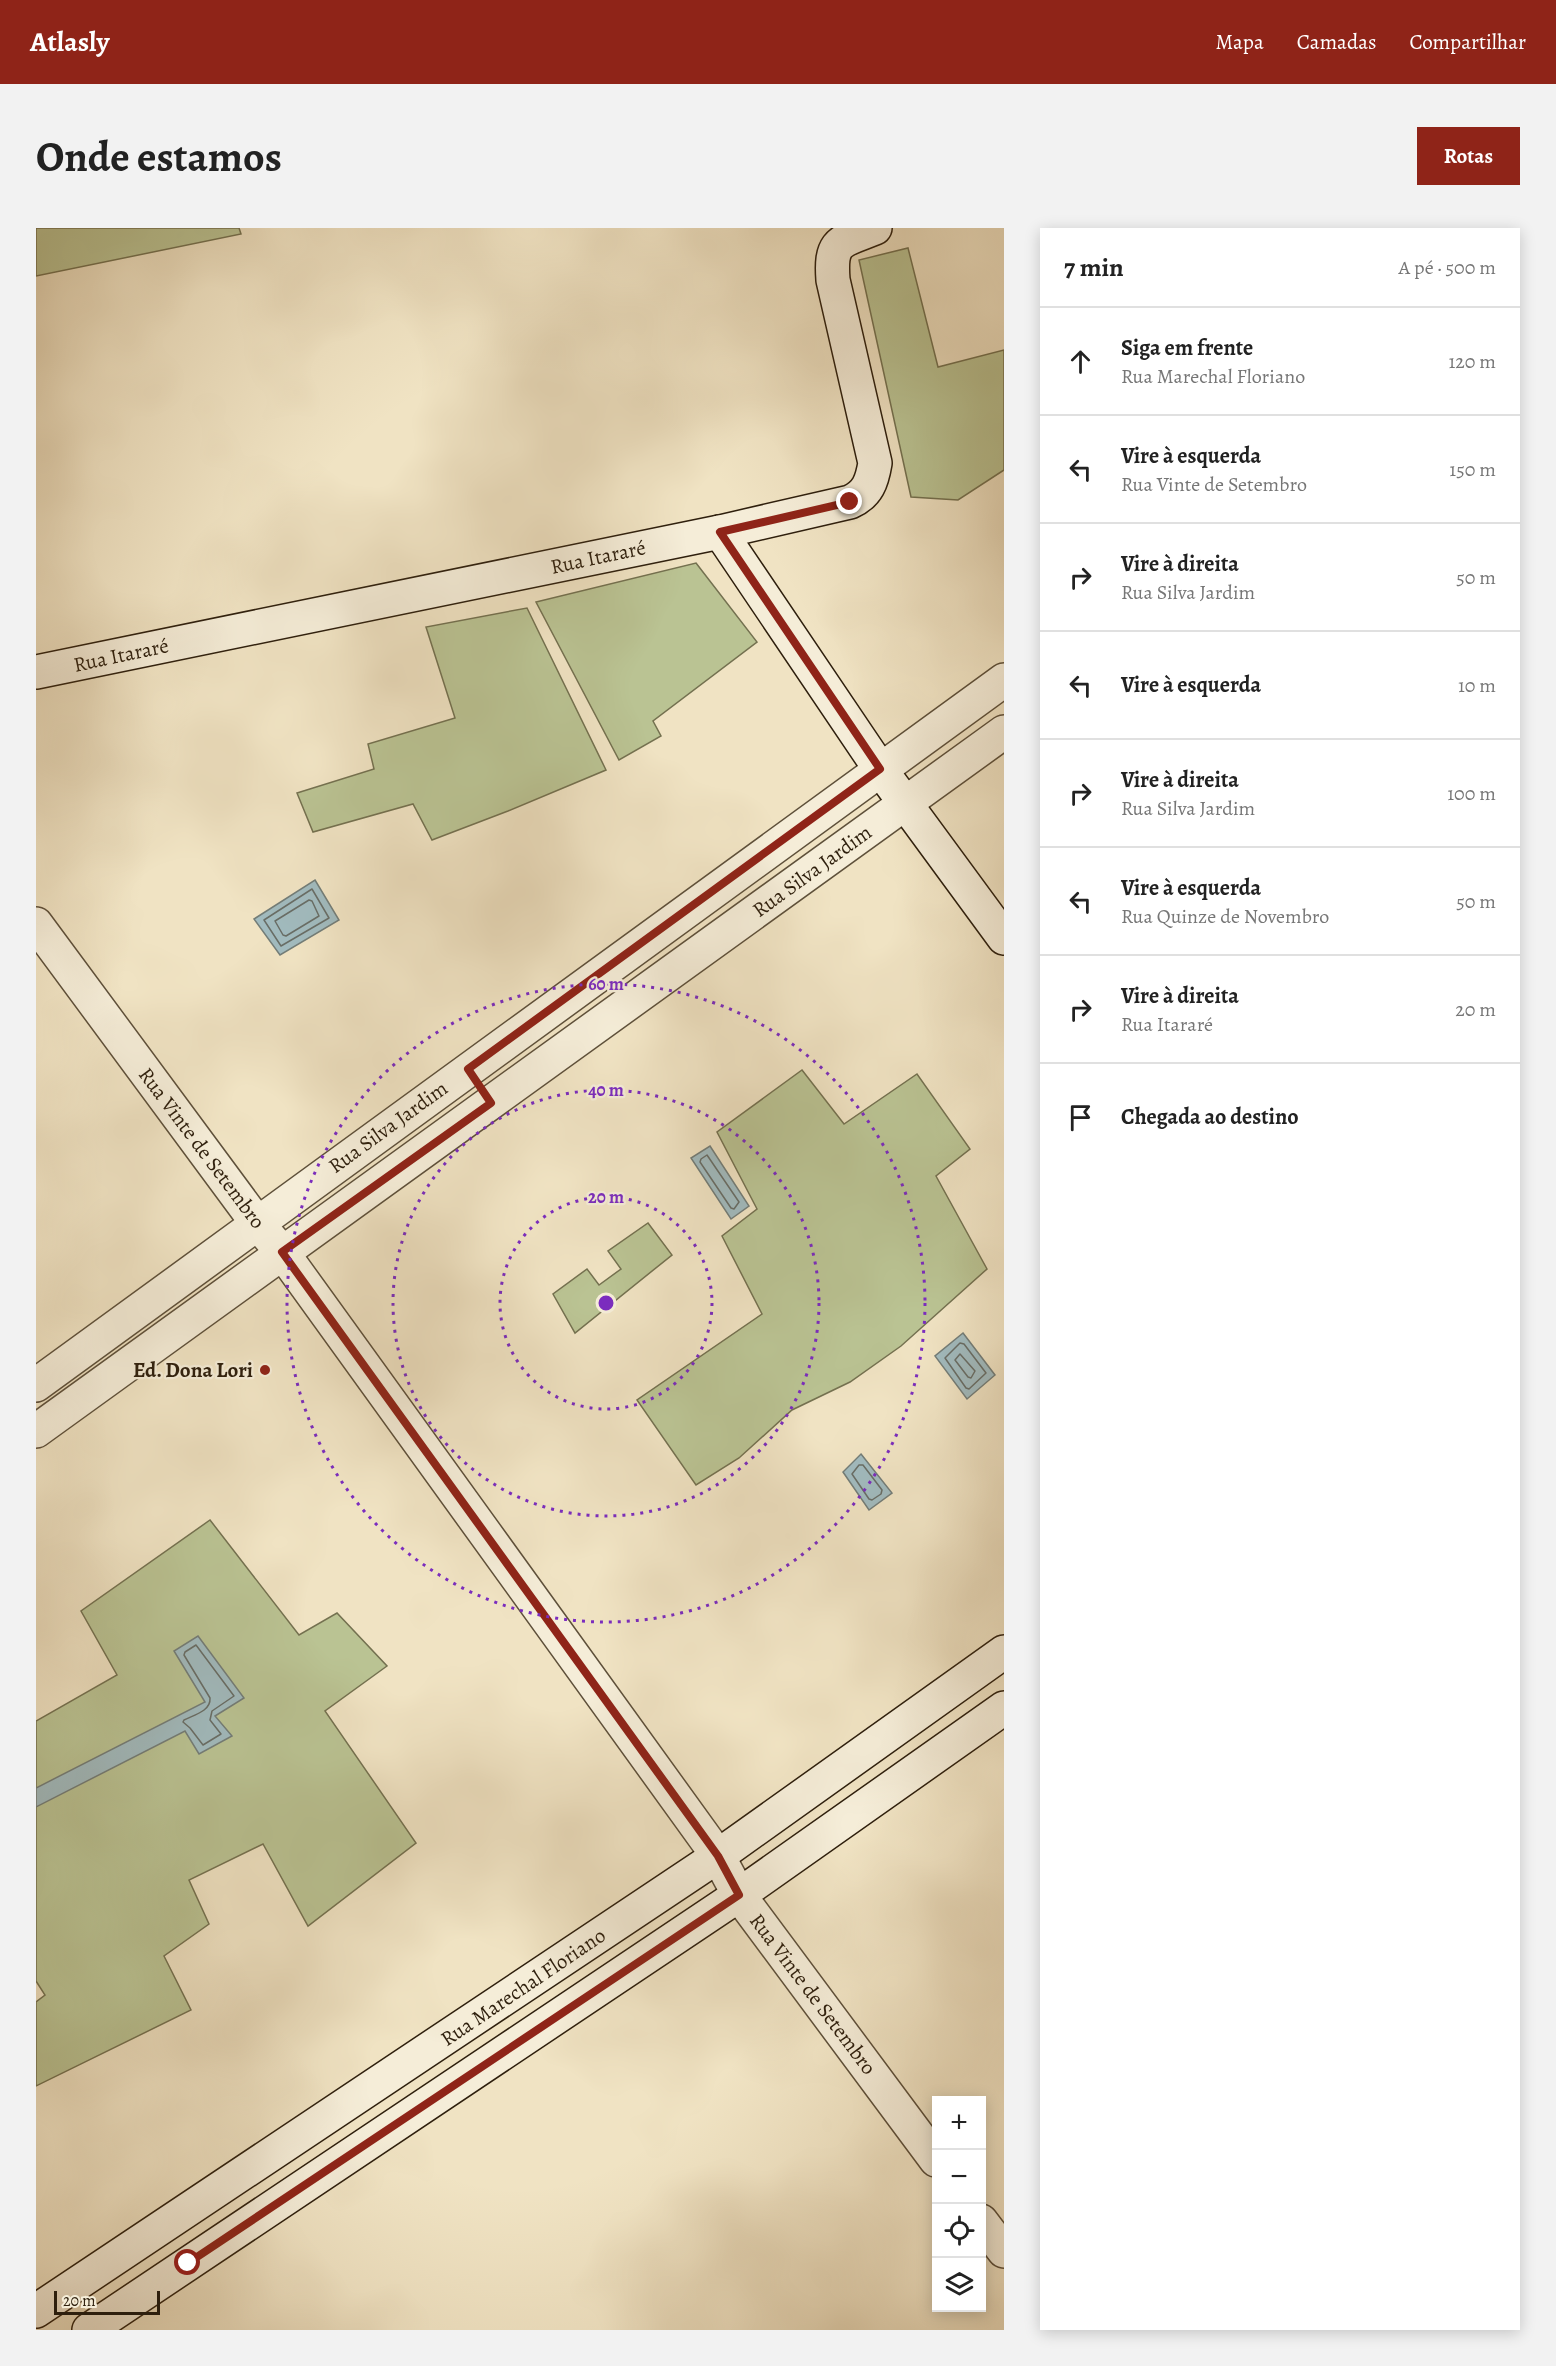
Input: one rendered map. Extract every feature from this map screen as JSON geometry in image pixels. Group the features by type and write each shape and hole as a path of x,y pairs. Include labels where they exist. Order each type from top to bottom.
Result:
{"street":[{"name":"Rua Itararé","path":"36,672 720,532 850,502 865,493 872,478 875,463 833,280 832,262 834,251 840,244 875,228"},
{"path":"720,532 880,769 1004,938"},
{"name":"Rua Silva Jardim","path":"36,1385 1004,680"},
{"name":"Rua Silva Jardim","path":"36,1431 1004,732"},
{"name":"Rua Vinte de Setembro","path":"36,924 257,1223 282,1252 718,1856 739,1895 932,2155"},
{"path":"664,926 691,959"},
{"path":"468,1069 491,1103"},
{"path":"71,1359 94,1389"},
{"name":"Rua Marechal Floriano","path":"36,2311 718,1856 1004,1652"},
{"name":"Rua Marechal Floriano","path":"89,2330 739,1895 1004,1708"},
{"path":"341,2108 367,2144"},
{"path":"163,2227 188,2263"},
{"path":"986,2228 1004,2251"}],"green space":[{"path":"36,228 239,228 241,234 36,276"},
{"path":"908,248 938,367 1004,350 1004,470 958,500 911,497 859,260"},
{"path":"696,563 757,642 653,721 661,736 619,760 536,602"},
{"path":"527,608 606,770 432,840 413,804 313,832 297,793 374,769 368,744 455,718 426,627"},
{"path":"802,1070 844,1124 917,1074 970,1149 936,1176 987,1269 901,1346 850,1382 792,1410 739,1458 696,1485 637,1400 762,1314 722,1236 757,1209 717,1132"},
{"path":"648,1223 672,1255 575,1333 553,1294 587,1269 599,1285 621,1269 608,1251"},
{"path":"210,1520 299,1635 337,1613 387,1666 325,1711 416,1843 308,1926 263,1844 189,1880 209,1924 164,1956 191,2010 36,2086 36,2002 45,1995 36,1981 36,1721 117,1675 81,1611"}],"water":[{"path":"315,880 339,920 280,955 254,919"},
{"path":"710,1146 749,1206 731,1219 691,1158"},
{"path":"963,1333 995,1375 967,1399 935,1356"},
{"path":"861,1454 892,1493 869,1510 843,1472"},
{"path":"198,1636 244,1698 215,1716 232,1736 199,1754 185,1731 36,1807 36,1788 205,1702 174,1651"}],"place":[{"name":"Ed. Dona Lori","path":"265,1370"}],"route":[{"path":"188,2263 739,1895 718,1856 282,1252 491,1103 468,1069 880,769 720,532 850,502"}]}
